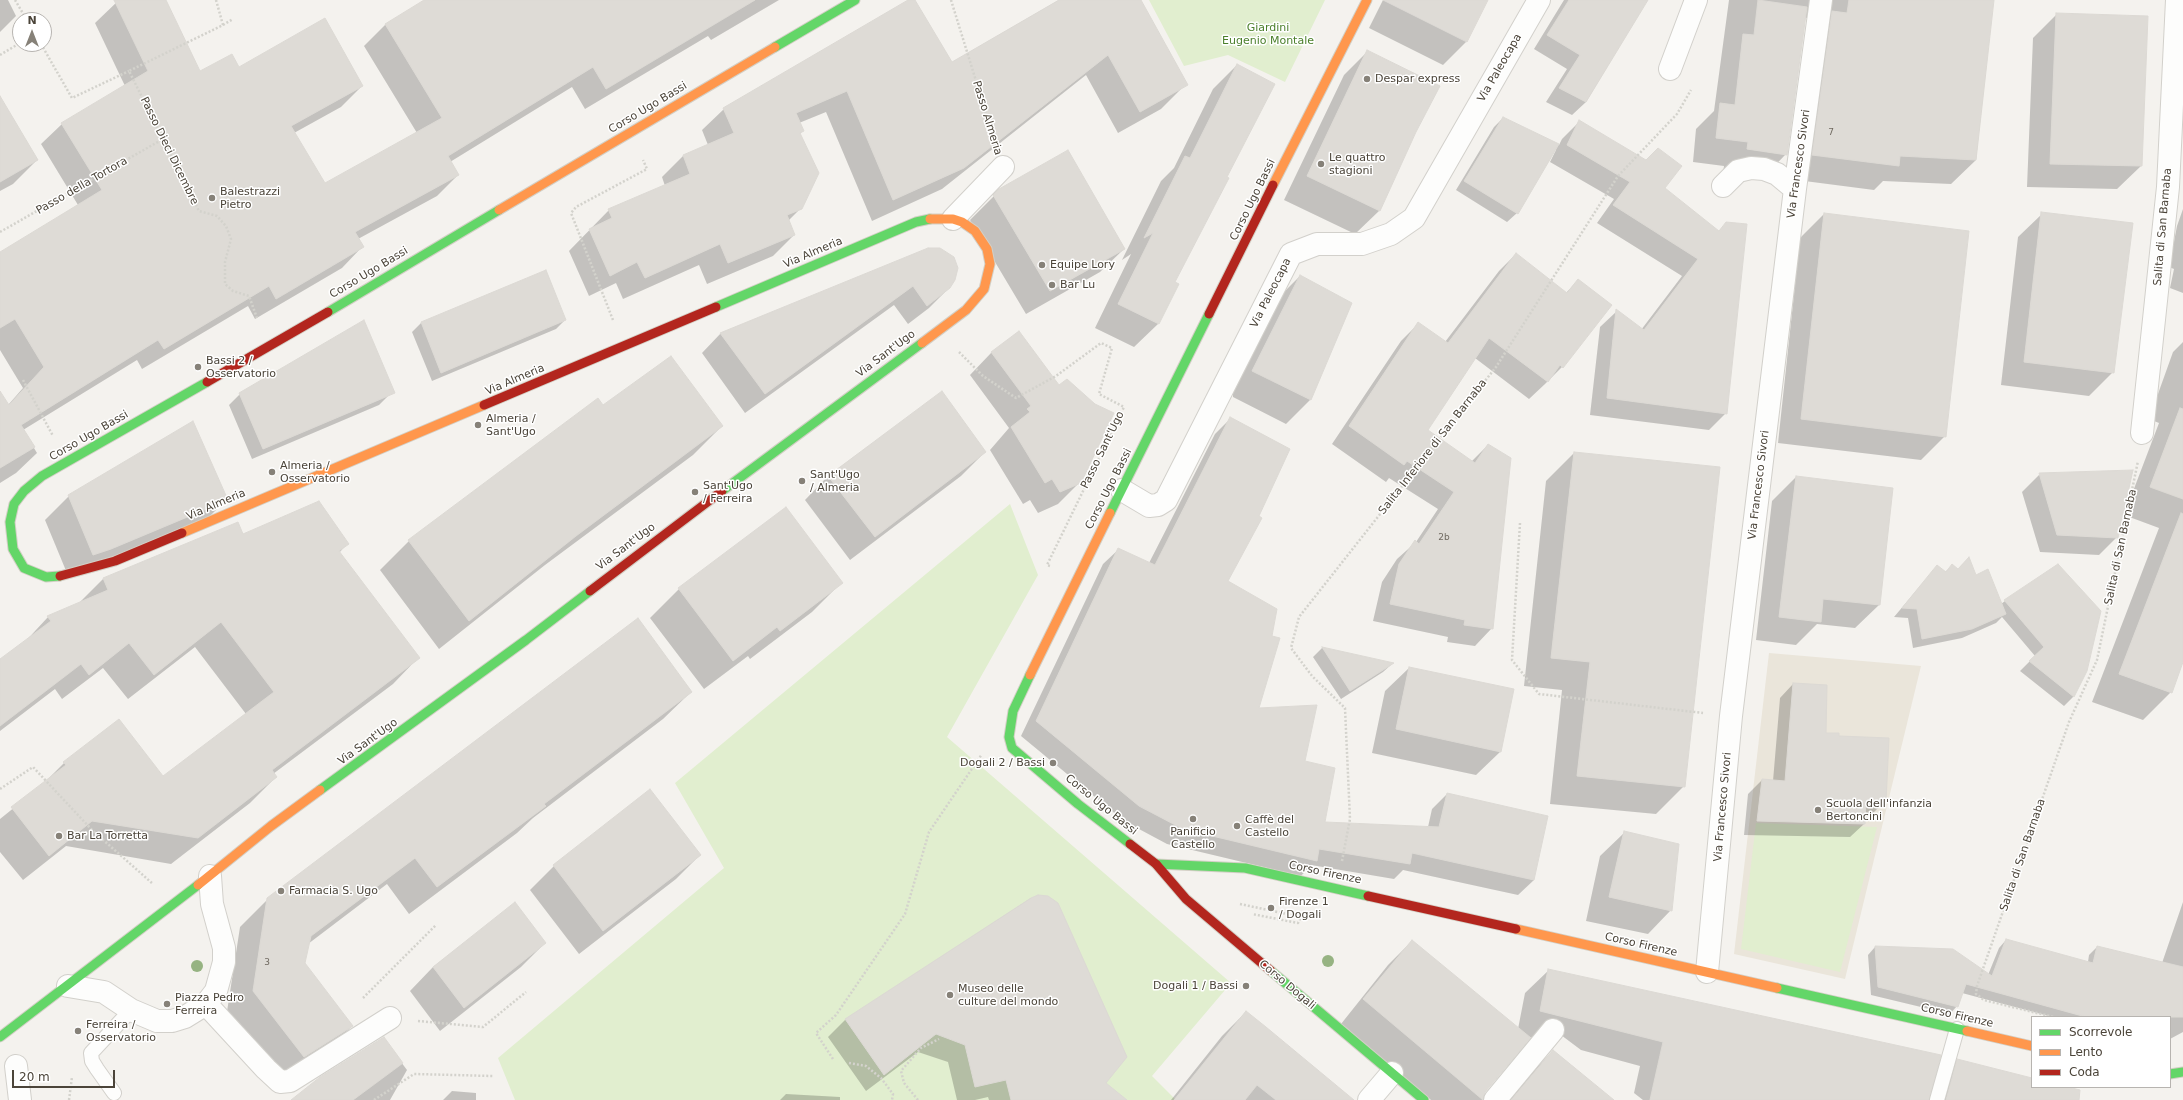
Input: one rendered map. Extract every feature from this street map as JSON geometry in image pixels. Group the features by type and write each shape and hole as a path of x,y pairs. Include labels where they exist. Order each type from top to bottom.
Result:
{"street":[{"name":"Corso Ugo Bassi","path":"86,570 67,576 46,577 24,568 13,549 5,520 14,504 24,491 42,476 268,347 855,0"},
{"name":"Corso Ugo Bassi","path":"1156,864 1078,804 1012,748 1009,737 1013,711 1076,580 1367,0"},
{"name":"Via Paleocapa","path":"1122,490 1149,506 1158,505 1166,500 1291,254 1317,244 1362,244 1391,234 1414,218 1538,0"},
{"path":"1670,69 1696,0"},
{"name":"Via Francesco Sivori","path":"1707,972 1731,716 1795,189 1821,0"},
{"name":"Salita di San Barnaba","path":"2142,433 2168,187 2177,0"},
{"name":"Passo Almeria","path":"953,219 1003,166"},
{"path":"1724,186 1738,170 1751,168 1764,169 1777,174 1795,189"},
{"name":"Via Almeria","path":"86,570 115,561 916,222 933,218 953,219"},
{"name":"Via Sant'Ugo","path":"210,876 272,826 526,640 649,545 966,310 984,290 990,264 989,256 984,243 975,231 969,226 953,219"},
{"name":"Corso Firenze","path":"1156,864 1245,868 2031,1046"},
{"name":"Corso Dogali","path":"1156,864 1186,899 1424,1100"},
{"path":"0,1037 176,904 210,876"},
{"path":"68,986 104,992 131,1010 157,1021 172,1021 185,1016 206,1004 216,991 224,962 224,948 212,904 210,876"},
{"path":"206,1004 266,1069 280,1082 290,1081 390,1018"},
{"path":"1495,1100 1552,1030"},
{"path":"16,1066 20,1100"},
{"path":"2171,1074 2183,1072"},
{"path":"1369,1100 1392,1073"}],"lane":[{"path":"114,1093 94,1065 91,1053 131,1010"},
{"path":"1937,1100 1957,1029"}],"path":[{"path":"15,0 22,12"},
{"path":"216,0 223,25"},
{"name":"Passo Almeria","path":"951,0 1003,166"},
{"path":"46,52 72,98 233,19"},
{"path":"0,55 12,48"},
{"name":"Salita Inferiore di San Barnaba","path":"1347,864 1342,861 1350,819 1345,708 1312,676 1291,648 1299,617 1496,366 1618,176 1676,114 1695,84 1670,69"},
{"name":"Passo Dieci Dicembre","path":"129,70 199,211 217,216 226,226 231,240 225,262 225,284 233,291 249,296 258,318"},
{"name":"Passo della Tortora","path":"0,232 163,139"},
{"path":"616,327 571,213 576,207 647,169 642,159"},
{"name":"Passo Sant'Ugo","path":"958,352 983,376 1016,398 1056,376 1102,343 1112,348 1099,394 1124,407 1047,565 1053,568"},
{"path":"23,380 55,440"},
{"name":"Salita di San Barnaba","path":"2049,1016 1984,1000 1976,994 1977,986 2069,722 2098,660 2135,480 2142,433"},
{"path":"1520,523 1512,660 1538,694 1731,716"},
{"path":"832,1059 816,1033 836,1015 905,914 929,832 982,753"},
{"path":"0,788 33,766 92,830 176,904"},
{"path":"1224,932 1232,910 1298,923 1301,917 1233,903"},
{"path":"360,1000 436,925"},
{"path":"390,1018 483,1028 526,992"},
{"path":"918,1100 904,1083 901,1071 922,1048 939,1039"},
{"path":"849,1062 866,1066 881,1078 893,1094 892,1100"},
{"path":"374,1100 414,1074 493,1076"},
{"path":"69,1091 70,1100"}],"shaded area":[{"name":"Scuola dell'infanzia Bertoncini","path":"1769,653 1921,666 1845,979 1734,954"}],"green space":[{"name":"Giardini Eugenio Montale","path":"1149,0 1325,0 1285,82 1228,55 1184,66"},
{"path":"1010,504 1038,575 947,737 1231,983 1152,1076 1176,1100 515,1100 498,1058 724,868 675,783"},
{"path":"1756,823 1877,827 1840,972 1741,949"}],"building":[{"path":"114,0 166,0 200,71 232,54 239,67 325,18 363,86 291,126 325,183 442,118 385,24 424,0 755,0 606,89 593,67 448,156 459,175 355,232 364,247 276,299 269,286 164,349 158,340 21,425 35,447 0,468 0,391 9,405 44,367 15,319 0,328 0,252 102,190 61,123 148,71"},
{"path":"908,0 915,0 952,62 1059,0 1141,0 1188,85 1140,112 1108,55 964,168 893,200 847,91 796,113 804,131 800,133 819,173 802,209 787,215 795,235 728,263 720,244 645,278 637,262 610,276 589,229 612,218 608,209 690,174 683,155 734,133 723,108"},
{"path":"1383,0 1488,0 1467,42"},
{"path":"1569,0 1648,0 1586,102 1559,88 1580,55 1547,35"},
{"path":"1758,0 1807,7 1787,155 1747,149 1748,142 1716,138 1720,103 1735,105 1743,34 1754,35"},
{"path":"1849,0 1994,0 1976,160 1900,156 1899,166 1812,155 1832,11 1847,13"},
{"path":"2056,13 2148,16 2142,166 2050,164"},
{"path":"1367,50 1440,86 1416,132 1380,211 1307,176"},
{"path":"1237,64 1275,84 1227,177 1229,178 1175,282 1179,284 1159,324 1118,304 1153,233 1144,238 1185,156 1190,158"},
{"path":"0,96 38,160 0,182"},
{"path":"1503,117 1559,144 1518,214 1464,181"},
{"path":"1579,120 1646,160 1658,148 1682,166 1665,188 1719,231 1726,222 1747,224 1727,414 1607,398 1616,309 1644,330 1698,259 1613,205 1630,182 1567,145"},
{"path":"1068,150 1125,249 1050,291 993,195 999,189"},
{"path":"2041,212 2133,223 2114,373 2024,362"},
{"path":"1824,213 1969,231 1946,437 1801,419"},
{"path":"928,248 940,248 954,257 958,268 955,280 950,288 927,306 913,286 765,394 720,333"},
{"path":"1516,253 1567,293 1578,279 1612,305 1563,368 1560,365 1548,382 1489,338 1428,430 1475,463 1488,444 1511,458 1493,629 1464,625 1465,620 1390,604 1399,564 1415,540 1419,544 1454,492 1407,461 1404,465 1349,426 1418,322 1448,343"},
{"path":"546,270 566,320 441,373 421,322"},
{"path":"1300,275 1352,303 1311,400 1252,371"},
{"path":"364,320 395,393 263,449 239,393"},
{"path":"1019,331 1059,385 1067,379 1095,404 1114,413 1081,483 1060,492 1052,479 1045,483 1011,427 1030,412 1027,409 1031,406 991,352"},
{"path":"671,356 723,426 576,536 469,621 408,540 598,398 603,405"},
{"path":"942,391 986,452 875,537 828,476"},
{"path":"2180,408 2183,409 2183,499 2150,487"},
{"path":"1230,417 1290,449 1259,516 1262,518 1228,581 1277,609 1272,636 1280,638 1259,708 1317,705 1305,761 1335,768 1325,822 1439,827 1447,793 1548,816 1534,880 1412,853 1410,864 1319,849 1317,861 1183,829 1139,806 1036,721 1118,548 1155,565"},
{"path":"193,421 228,500 111,549 93,555 68,495"},
{"path":"1574,452 1720,467 1685,787 1577,776 1590,662 1551,658"},
{"path":"2133,470 2118,538 2057,535 2039,473"},
{"path":"1796,476 1893,488 1880,605 1823,599 1821,622 1779,617"},
{"path":"319,501 349,544 339,551 420,658 272,770 277,777 198,838 92,821 49,856 11,807 66,765 63,762 119,719 163,776 274,692 221,622 154,675 129,643 89,675 81,664 0,726 0,659 51,621 47,616 108,590 103,578 238,522 243,534"},
{"path":"786,507 843,583 780,631 777,627 733,661 678,588"},
{"path":"2181,513 2183,514 2183,662 2172,693 2119,674"},
{"path":"1969,557 1976,575 1988,569 2006,614 1972,629 1922,639 1917,609 1902,608 1937,565 1946,572 1952,564 1958,569"},
{"path":"2058,564 2101,611 2087,671 2074,697 2029,661 2044,647 2004,600"},
{"path":"638,618 692,692 544,804 546,806 437,887 415,858 311,936 305,963 353,1026 304,1057 253,991 267,898"},
{"path":"1322,647 1394,663 1350,691"},
{"path":"1409,667 1514,689 1501,752 1396,729"},
{"path":"1793,683 1827,685 1826,733 1839,733 1839,736 1889,738 1886,802 1866,801 1865,824 1757,821 1762,779 1785,781"},
{"path":"650,789 701,855 603,931 553,865"},
{"path":"1624,831 1679,844 1672,911 1609,897"},
{"path":"1038,895 1048,896 1058,903 1127,1057 1106,1083 1127,1100 1011,1100 1006,1080 975,1087 965,1045 936,1034 884,1075 845,1019 1031,898"},
{"path":"515,902 546,943 464,1008 433,967"},
{"path":"2006,939 2093,963 2097,946 2183,967 2183,1017 2082,1016 1966,984 1958,1007 1878,987 1875,946 1953,949 1992,976"},
{"path":"1412,940 1531,1038 1485,1092 1483,1100 1363,999"},
{"path":"1548,969 1941,1055 1929,1100 1650,1100 1663,1042 1540,1011"},
{"path":"1246,1011 1354,1100 1276,1100 1257,1085 1245,1100 1174,1100"},
{"path":"384,1037 403,1063 353,1100 291,1100 320,1077"},
{"path":"1553,1050 1614,1100 1511,1100"},
{"path":"1957,1059 2031,1078 2031,1088 2072,1088 2080,1090 2079,1100 1946,1100"}],"traffic: fast":[{"path":"775,47 855,0"},
{"path":"328,312 499,210"},
{"path":"716,307 916,222 930,219"},
{"path":"1110,513 1209,314"},
{"path":"722,491 922,343"},
{"path":"60,576 46,577 24,568 13,549 10,522 14,504 24,491 42,476 207,382"},
{"path":"320,790 526,640 590,591"},
{"path":"1030,675 1013,711 1009,737 1012,748 1078,804 1130,844"},
{"path":"1156,864 1245,868 1368,896"},
{"path":"0,1037 198,885"},
{"path":"1271,971 1424,1100"},
{"path":"1777,988 1967,1031"},
{"path":"2171,1074 2183,1072"}],"traffic: slow":[{"path":"1273,185 1367,0"},
{"path":"499,210 775,47"},
{"path":"922,343 966,310 984,289 990,264 987,249 975,231 962,222 953,219 930,219"},
{"path":"182,533 484,405"},
{"path":"1030,675 1110,513"},
{"path":"198,885 271,826 320,790"},
{"path":"1516,929 1777,988"},
{"path":"1967,1031 2031,1046"}],"traffic: jam":[{"path":"1209,314 1273,185"},
{"path":"484,405 716,307"},
{"path":"207,382 328,312"},
{"path":"590,591 722,491"},
{"path":"60,576 115,561 182,533"},
{"path":"1130,844 1156,864 1186,899 1271,971"},
{"path":"1368,896 1516,929"}],"place":[{"name":"Despar express","path":"1367,79"},
{"name":"Le quattro stagioni","path":"1321,164"},
{"name":"Balestrazzi Pietro","path":"212,198"},
{"name":"Equipe Lory","path":"1042,265"},
{"name":"Bar Lu","path":"1052,285"},
{"name":"Bassi 2 / Osservatorio","path":"198,367"},
{"name":"Almeria / Sant'Ugo","path":"478,425"},
{"name":"Almeria / Osservatorio","path":"272,472"},
{"name":"Sant'Ugo / Almeria","path":"802,481"},
{"name":"Sant'Ugo / Ferreira","path":"695,492"},
{"name":"Dogali 2 / Bassi","path":"1053,763"},
{"name":"Scuola dell'infanzia Bertoncini","path":"1818,810"},
{"name":"Panificio Castello","path":"1193,819"},
{"name":"Caffè del Castello","path":"1237,826"},
{"name":"Bar La Torretta","path":"59,836"},
{"name":"Farmacia S. Ugo","path":"281,891"},
{"name":"Firenze 1 / Dogali","path":"1271,908"},
{"name":"Dogali 1 / Bassi","path":"1246,986"},
{"name":"Museo delle culture del mondo","path":"950,995"},
{"name":"Piazza Pedro Ferreira","path":"167,1004"},
{"name":"Ferreira / Osservatorio","path":"78,1031"}]}
